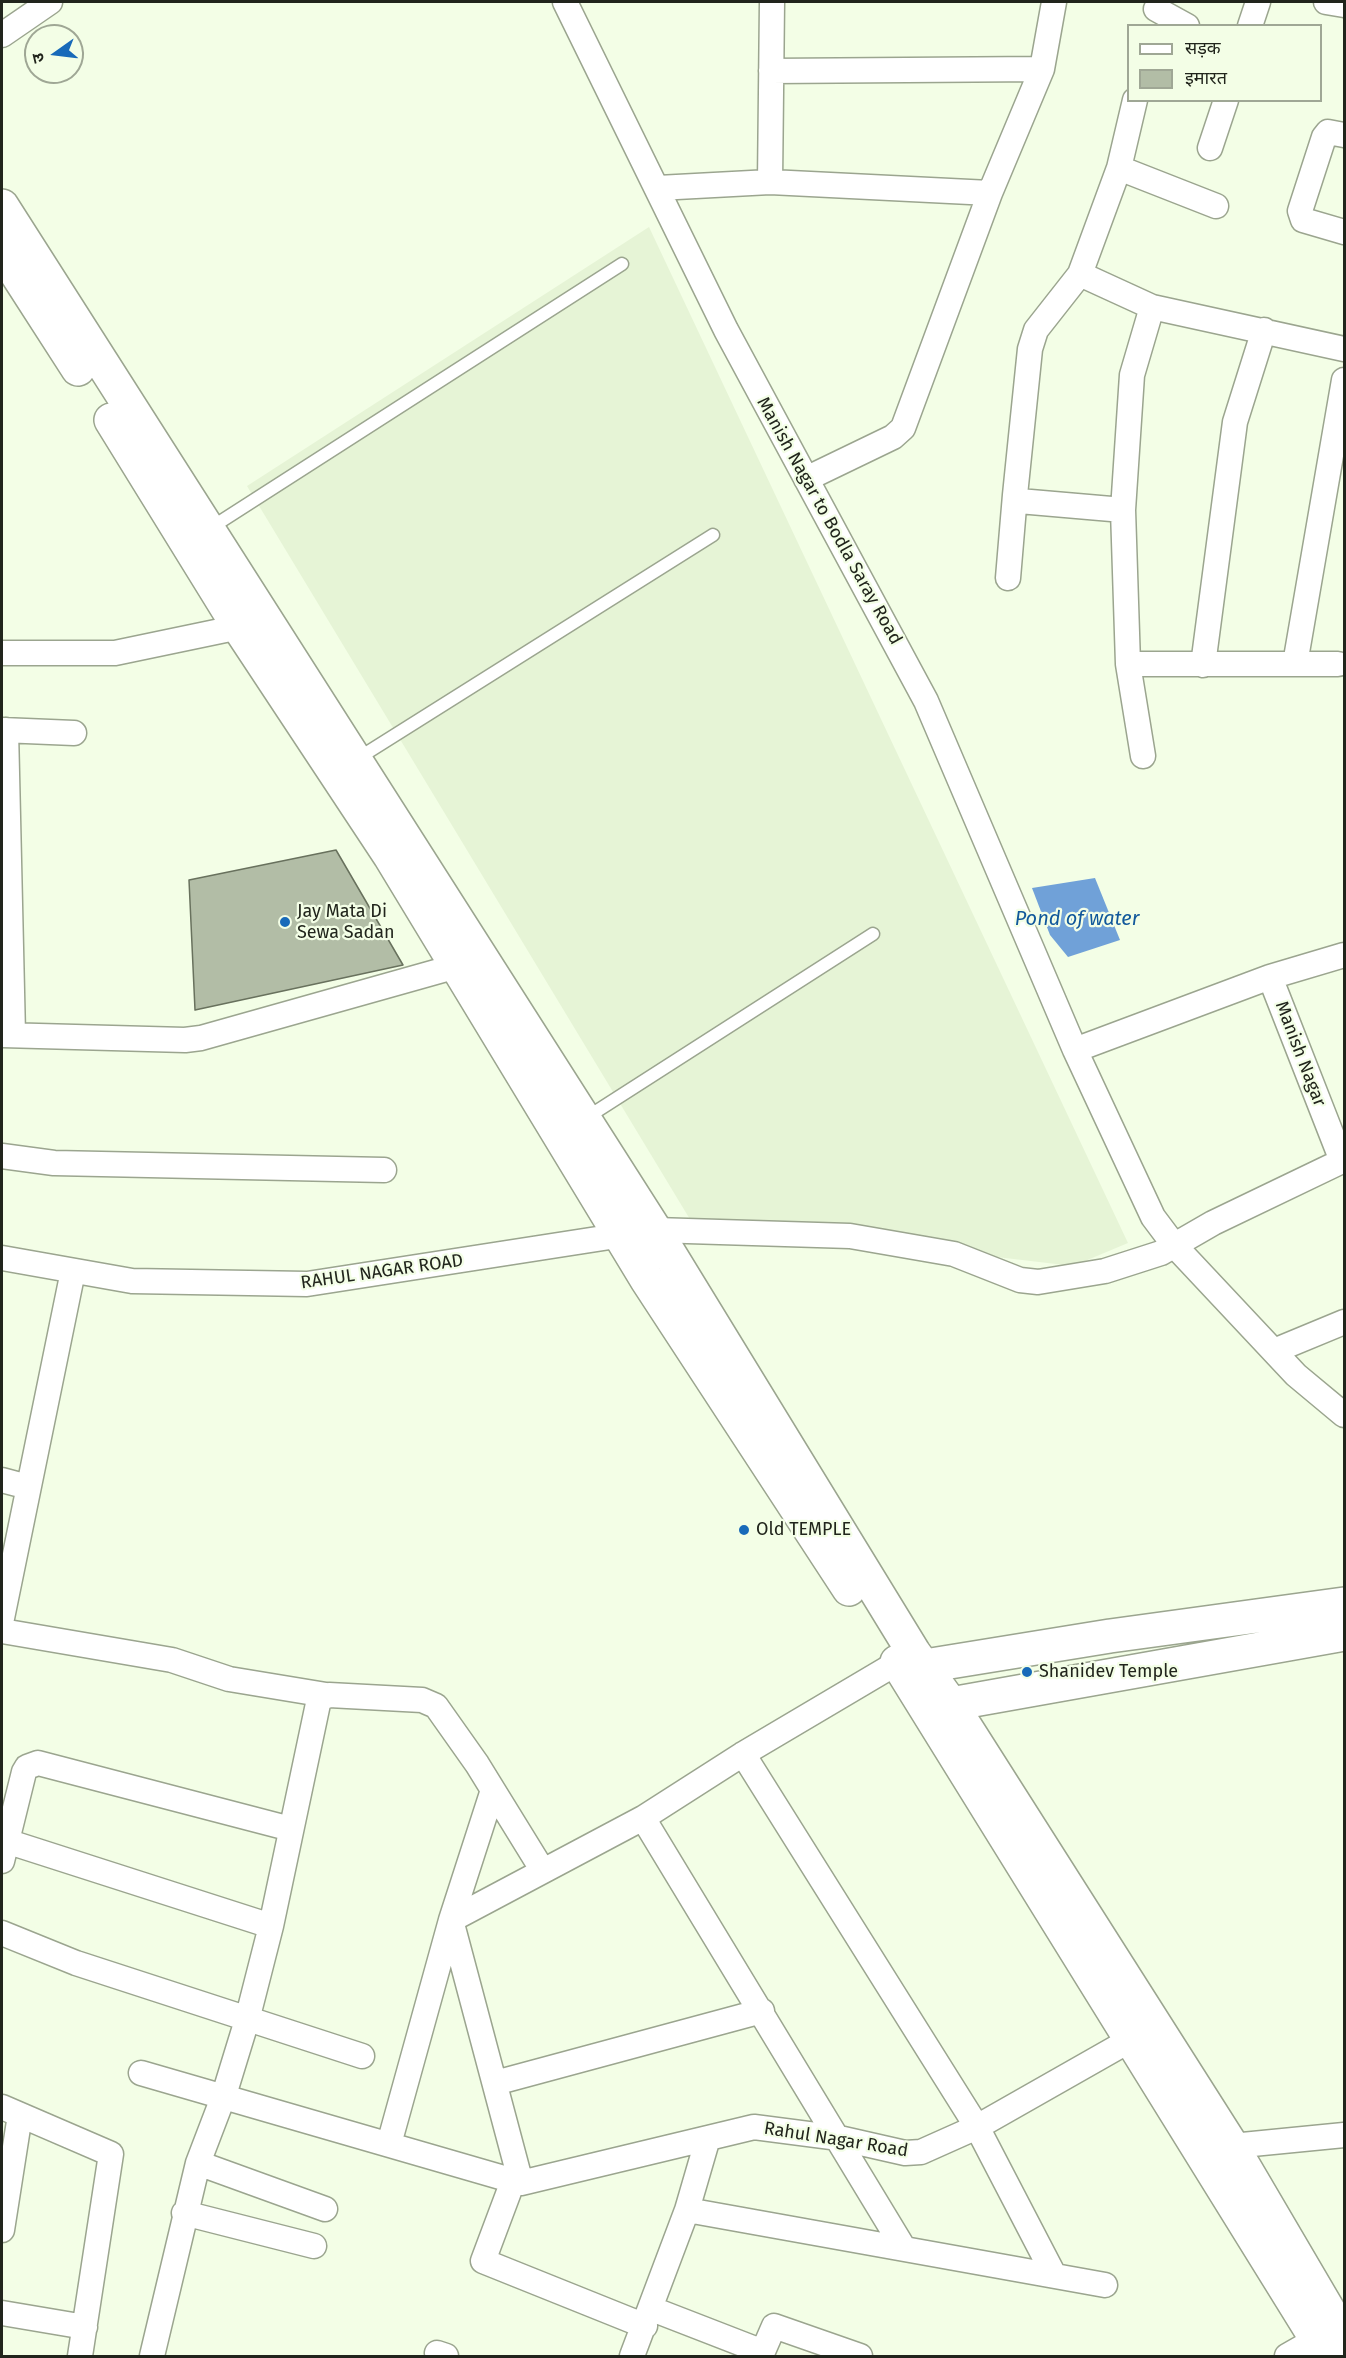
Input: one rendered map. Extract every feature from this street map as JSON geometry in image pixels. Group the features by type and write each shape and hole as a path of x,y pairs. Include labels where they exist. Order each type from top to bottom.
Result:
{"main road":[{"path":"2,207 208,529 253,624 390,856 647,1280 912,1661 951,1704 1143,2033 1232,2146 1332,2340"},
{"path":"2,251 106,412 253,624 356,760 585,1119 655,1230 912,1661 1332,2340"},
{"path":"912,1661 1344,1604"},
{"path":"951,1704 1344,1634"}],"street":[{"path":"2,35 51,2"},
{"name":"Manish Nagar to Bodla Saray Road","path":"565,2 726,330 926,701 1075,1050 1167,1249 1296,1375 1344,1415"},
{"path":"770,182 772,2"},
{"path":"806,479 893,437 903,428 990,193 1042,69 1054,2"},
{"path":"1251,24 1258,2"},
{"path":"1326,2 1344,5"},
{"path":"1155,12 1182,24"},
{"path":"771,70 1042,69"},
{"path":"1008,578 1030,349 1036,330 1080,274 1119,168 1135,102"},
{"path":"1210,148 1225,102"},
{"path":"1344,135 1328,132 1324,137 1300,211 1303,220 1344,232"},
{"path":"1119,168 1216,206"},
{"path":"658,188 770,182 990,193"},
{"path":"1080,274 1152,307 1344,349"},
{"path":"1143,756 1128,664 1123,510 1134,365 1152,307"},
{"path":"1203,665 1236,422 1264,330"},
{"path":"1295,664 1344,380"},
{"path":"1015,495 1018,501 1123,510"},
{"path":"2,653 115,653 253,624"},
{"path":"1128,664 1338,664"},
{"path":"74,733 4,730 7,1035 185,1041 457,966"},
{"path":"1075,1050 1270,977 1344,955"},
{"name":"Manish Nagar","path":"1270,977 1343,1161"},
{"path":"2,1156 54,1163 384,1170"},
{"name":"RAHUL NAGAR ROAD","path":"2,1258 132,1281 307,1284 622,1237 655,1230 850,1236 954,1254 1020,1280 1038,1282 1105,1271 1167,1249 1213,1223 1343,1161"},
{"path":"2,1618 6,1576 28,1487 73,1271"},
{"path":"1274,1351 1344,1322"},
{"path":"2,1480 28,1487"},
{"path":"2,1631 172,1660 229,1679 326,1695 422,1700 432,1703 441,1711 494,1790 543,1872"},
{"path":"451,1920 643,1818 743,1754 912,1661"},
{"path":"152,2356 184,2213 198,2163 224,2095 248,2020 271,1926 316,1702 326,1695"},
{"path":"743,1754 977,2127 1054,2275"},
{"path":"271,1926 4,1851 24,1772 27,1767 38,1763 291,1829"},
{"path":"390,2144 451,1920 494,1790"},
{"path":"643,1818 903,2247"},
{"path":"451,1920 495,2083 517,2182 483,2260 762,2354 774,2326 860,2356"},
{"path":"2,1932 76,1963 362,2056"},
{"path":"495,2083 762,2011"},
{"name":"Rahul Nagar Road","path":"141,2073 224,2095 517,2182 754,2127 839,2138 905,2153 935,2147 977,2127 1143,2033"},
{"path":"2,2230 11,2111 111,2154 80,2356"},
{"path":"1232,2146 1344,2135"},
{"path":"632,2356 649,2317 687,2210 708,2139"},
{"path":"198,2163 325,2209"},
{"path":"687,2210 1106,2285"},
{"path":"184,2213 314,2246"},
{"path":"2,2313 85,2327"},
{"path":"1287,2356 1332,2340"}],"lane":[{"path":"208,529 622,264"},
{"path":"356,760 712,534"},
{"path":"585,1119 873,934"}],"shaded area":[{"path":"649,227 1128,1243 1073,1266 691,1221 247,486"}],"water":[{"name":"Pond of water","path":"1095,878 1120,940 1068,957 1050,935 1032,888"}],"building":[{"name":"Jay Mata Di Sewa Sadan","path":"336,850 403,965 195,1010 189,880"}],"place":[{"name":"Jay Mata Di Sewa Sadan","path":"285,922"},
{"name":"Old TEMPLE","path":"744,1530"},
{"name":"Shanidev Temple","path":"1027,1672"}]}
